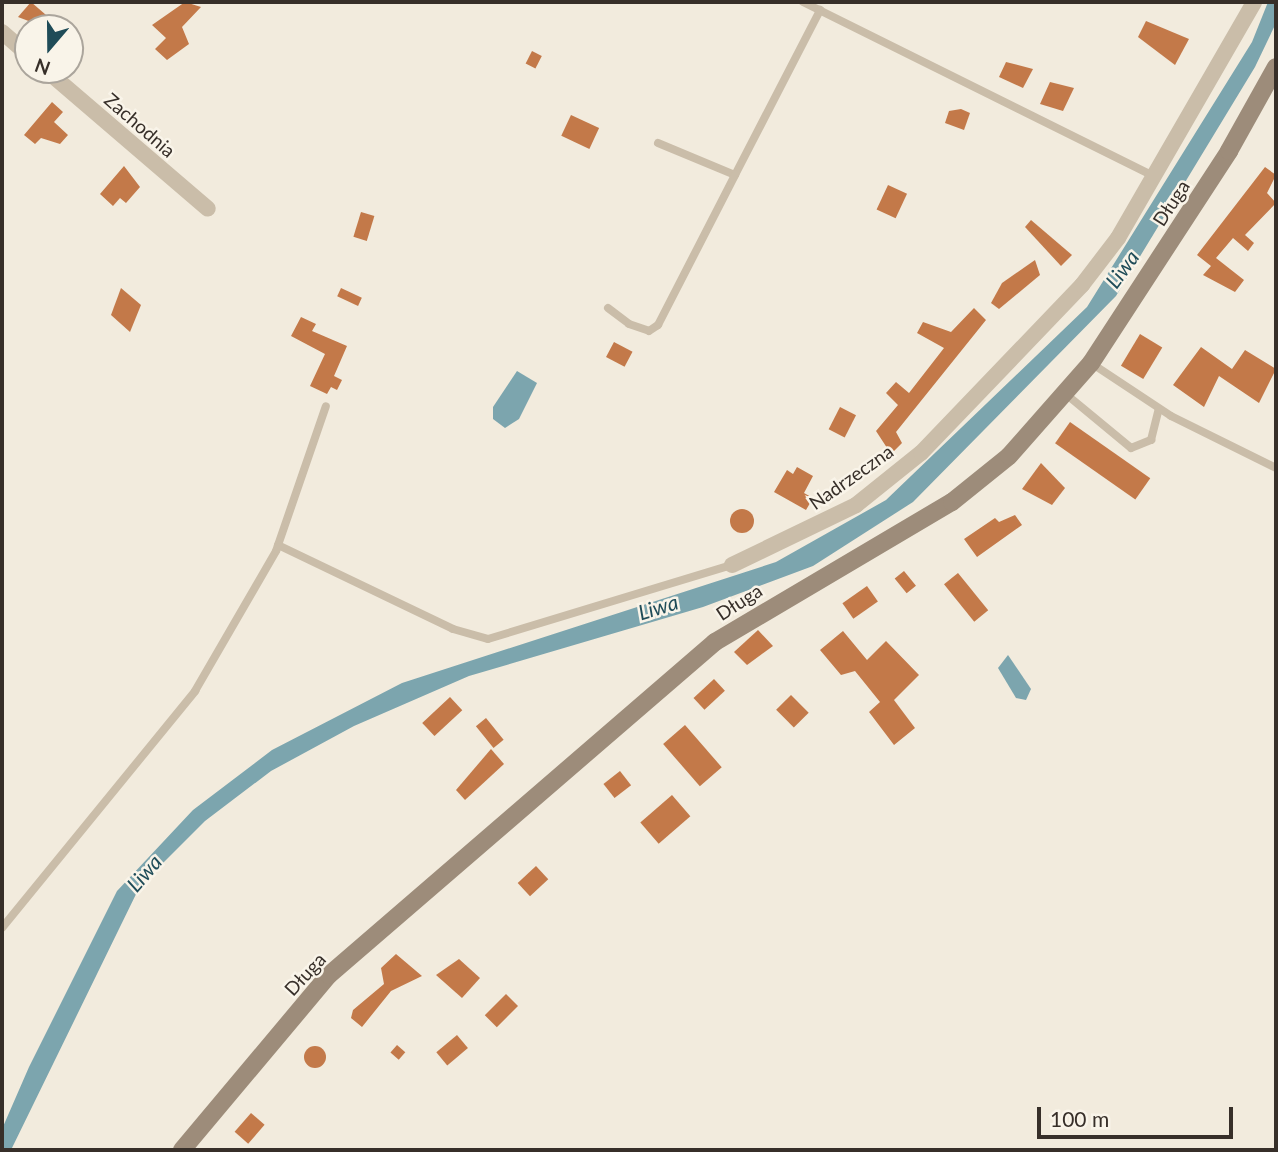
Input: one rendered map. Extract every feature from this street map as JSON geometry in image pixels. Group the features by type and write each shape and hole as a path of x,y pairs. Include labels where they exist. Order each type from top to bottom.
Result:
{"street":[{"name":"Nadrzeczna","path":"732,565 856,505 921,453 1082,285 1153,176 1254,2"},
{"name":"Długa","path":"182,1150 330,975 715,642 952,502 1009,456 1067,395 1091,363 1230,151 1276,67"},
{"name":"Zachodnia","path":"62,84 208,209"}],"lane":[{"path":"803,2 1153,176"},
{"path":"608,308 629,324 649,331 658,325 820,10"},
{"path":"657,143 735,176"},
{"path":"1091,363 1159,409 1276,468"},
{"path":"1067,395 1131,448 1151,440 1159,409"},
{"path":"2,928 170,726 278,545 326,406"},
{"name":"Nadrzeczna","path":"278,545 453,629 488,639 732,565"}],"water":[{"name":"Liwa","path":"1268,2 1276,2 1276,23 1255,67 1116,296 913,502 813,566 703,607 469,676 354,726 271,771 205,821 140,886 11,1150 2,1150 2,1129 29,1067 117,891 193,810 272,750 402,683 776,562 886,500 1087,307 1252,42"},
{"path":"517,371 537,383 519,419 505,428 493,419 493,407"},
{"path":"1008,655 1031,689 1026,700 1016,698 998,668"}],"building":[{"path":"31,2 45,14 21,14"},
{"path":"185,2 201,7 182,27 189,44 167,60 155,49 166,38 152,25"},
{"path":"1146,21 1189,39 1175,65 1138,37"},
{"path":"532,51 542,56 535,68 526,63"},
{"path":"1006,62 1033,69 1023,88 999,77"},
{"path":"1050,82 1074,88 1063,111 1040,104"},
{"path":"52,102 63,112 54,122 68,135 60,144 41,138 35,144 24,135"},
{"path":"961,109 970,113 964,130 945,123 949,111"},
{"path":"571,115 599,128 589,149 561,136"},
{"path":"124,166 140,187 126,203 120,198 113,206 100,194"},
{"path":"1265,167 1276,175 1267,193 1276,203 1245,235 1254,243 1248,251 1233,238 1216,258 1244,280 1235,292 1203,275 1211,266 1197,255"},
{"path":"888,185 907,194 896,218 877,209"},
{"path":"361,212 374,216 367,241 353,237"},
{"path":"1031,220 1072,255 1061,266 1025,227"},
{"path":"1035,260 1040,275 999,309 991,303 1002,283"},
{"path":"121,288 141,305 130,332 111,315"},
{"path":"341,288 362,298 358,306 337,296"},
{"path":"974,308 986,320 896,432 902,443 891,454 876,431 898,405 886,393 896,382 909,393 944,348 917,333 923,322 951,332"},
{"path":"301,317 316,324 312,331 347,346 334,376 342,380 337,390 331,387 327,394 310,386 325,354 291,336"},
{"path":"1140,334 1162,347 1143,379 1121,366"},
{"path":"614,342 633,352 625,367 606,357"},
{"path":"1201,347 1232,369 1245,350 1276,369 1259,403 1219,376 1204,407 1173,385"},
{"path":"840,407 856,415 845,437 829,429"},
{"path":"1070,422 1150,478 1135,500 1055,443"},
{"path":"1041,463 1065,488 1052,505 1022,489"},
{"path":"797,467 813,476 804,493 813,498 806,510 774,492 787,470 793,474"},
{"path":"742,509 751,512 754,521 751,530 742,533 733,530 730,521 733,512"},
{"path":"1015,515 1022,525 977,557 964,539 995,518 999,522"},
{"path":"904,571 916,586 907,593 895,579"},
{"path":"958,573 988,610 974,622 944,584"},
{"path":"867,586 878,602 853,619 842,603"},
{"path":"758,630 773,646 747,665 734,652"},
{"path":"843,631 867,660 886,641 919,675 894,700 915,728 894,745 869,712 880,702 855,671 841,675 820,650"},
{"path":"714,679 725,691 704,710 694,698"},
{"path":"791,695 809,713 794,728 776,710"},
{"path":"450,697 462,710 434,736 422,723"},
{"path":"486,718 504,740 494,748 476,726"},
{"path":"685,725 722,767 700,786 663,744"},
{"path":"491,749 504,764 465,800 456,790"},
{"path":"620,771 631,785 615,798 603,784"},
{"path":"672,795 690,816 659,844 640,823"},
{"path":"536,866 548,879 530,896 518,883"},
{"path":"396,954 422,976 391,991 362,1027 351,1018 353,1010 384,984 381,968"},
{"path":"459,959 480,978 462,998 436,975"},
{"path":"506,994 518,1006 497,1027 485,1015"},
{"path":"457,1035 468,1048 447,1065 436,1052"},
{"path":"397,1045 405,1052 399,1060 390,1053"},
{"path":"315,1046 323,1049 326,1057 323,1065 315,1068 307,1065 304,1057 307,1049"},
{"path":"251,1113 265,1125 248,1144 235,1132"}]}
